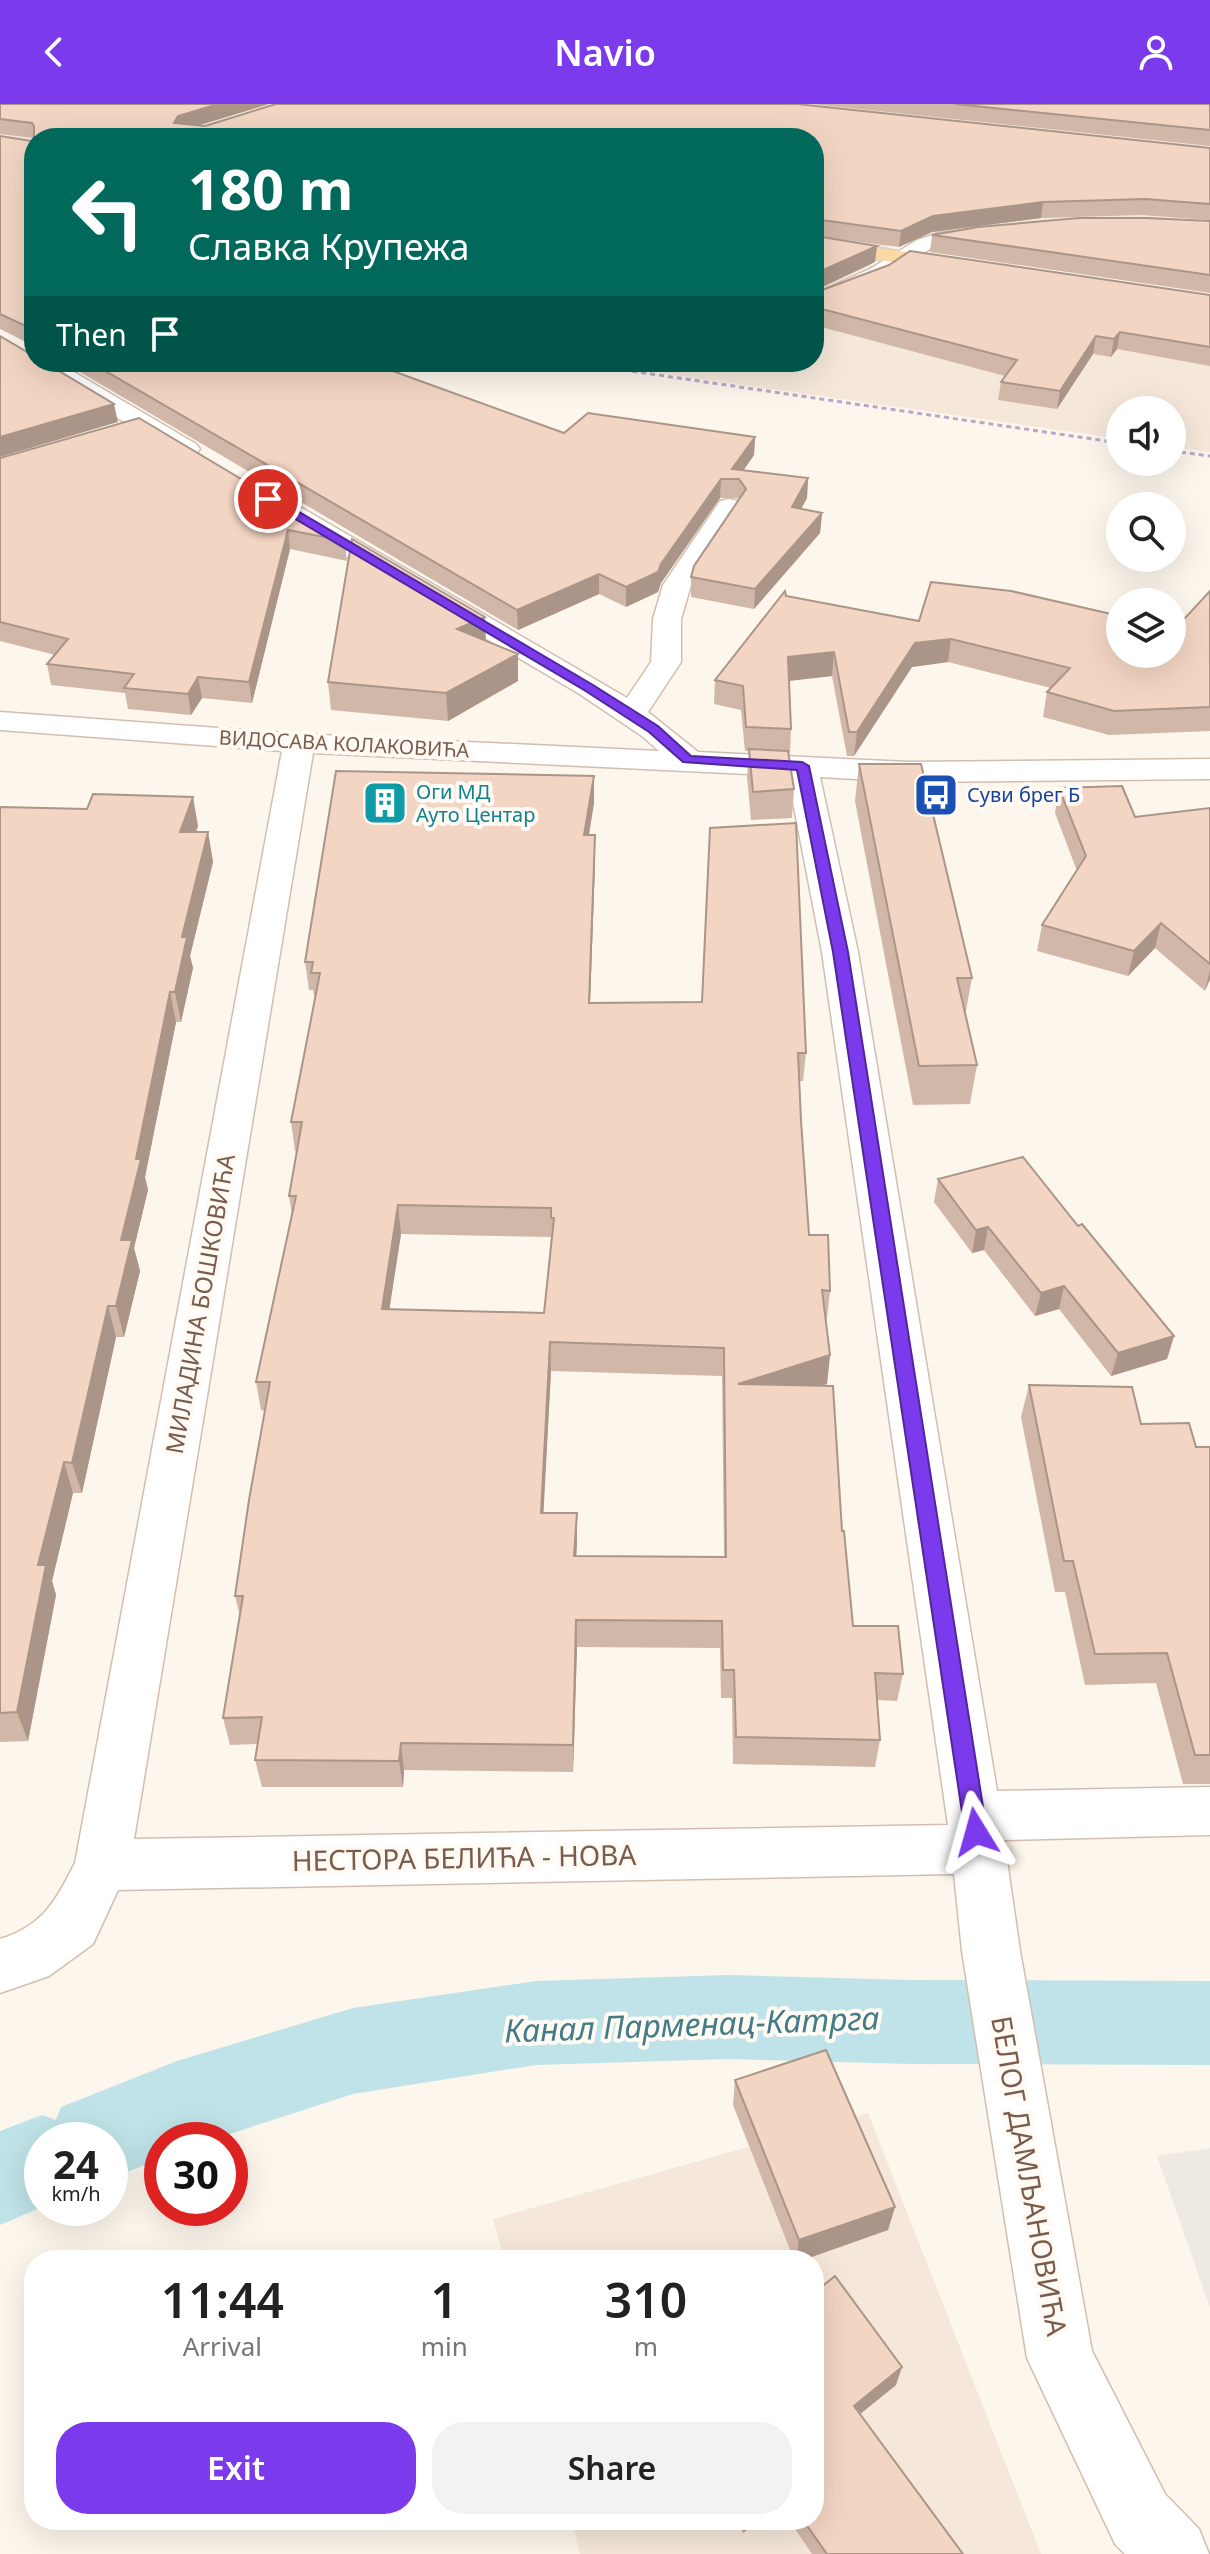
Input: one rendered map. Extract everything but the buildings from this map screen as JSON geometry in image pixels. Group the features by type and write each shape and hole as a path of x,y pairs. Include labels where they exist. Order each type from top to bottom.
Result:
{"main road":[{"path":"824,245 979,269"}],"street":[{"path":"824,298 878,274 901,257 939,239 1006,231"},
{"path":"58,372 211,464"},
{"path":"117,433 146,424"},
{"path":"277,504 631,715 653,729 688,760"},
{"path":"631,715 666,662 667,619 677,585 729,507"},
{"name":"ВИДОСАВА КОЛАКОВИЋА","path":"5,728 973,774 1210,769"},
{"name":"МИЛАДИНА БОШКОВИЋА","path":"102,1865 299,743"},
{"name":"БЕЛОГ ДАМЉАНОВИЋА","path":"802,766 843,968 976,1832 991,1951 1060,2358 1157,2536"},
{"path":"976,1832 1210,1811"},
{"name":"НЕСТОРА БЕЛИЋА - НОВА","path":"102,1865 976,1832"},
{"path":"0,1966 29,1957 73,1925 102,1865"}],"shaded area":[{"path":"11,104 1210,104 1210,289 899,243 849,262 1210,312 1210,452 1186,449 1186,396 1106,396 1106,437 653,372 824,372 824,128 24,128 24,179 0,277 0,132"},
{"path":"868,2113 1041,2554 580,2554 574,2530 824,2530 824,2250 501,2250 493,2219"},
{"path":"1210,2148 1210,2308 1157,2156"}],"waterway":[{"name":"Канал Парменац-Катрга","path":"128,2126 177,2106 353,2051 536,2023 729,2017 911,2022 1210,2023"},
{"name":"Канал Парменац-Катрга","path":"0,2178 24,2168"}],"railway":[{"path":"638,372 1106,441"},
{"path":"1186,453 1210,456"}],"place":[{"name":"Суви брег Б","path":"936,795"},
{"name":"Оги МД Ауто Центар","path":"385,803"}],"route":[{"path":"268,499 589,687 653,729 688,760 802,766 840,952 976,1832"}]}
